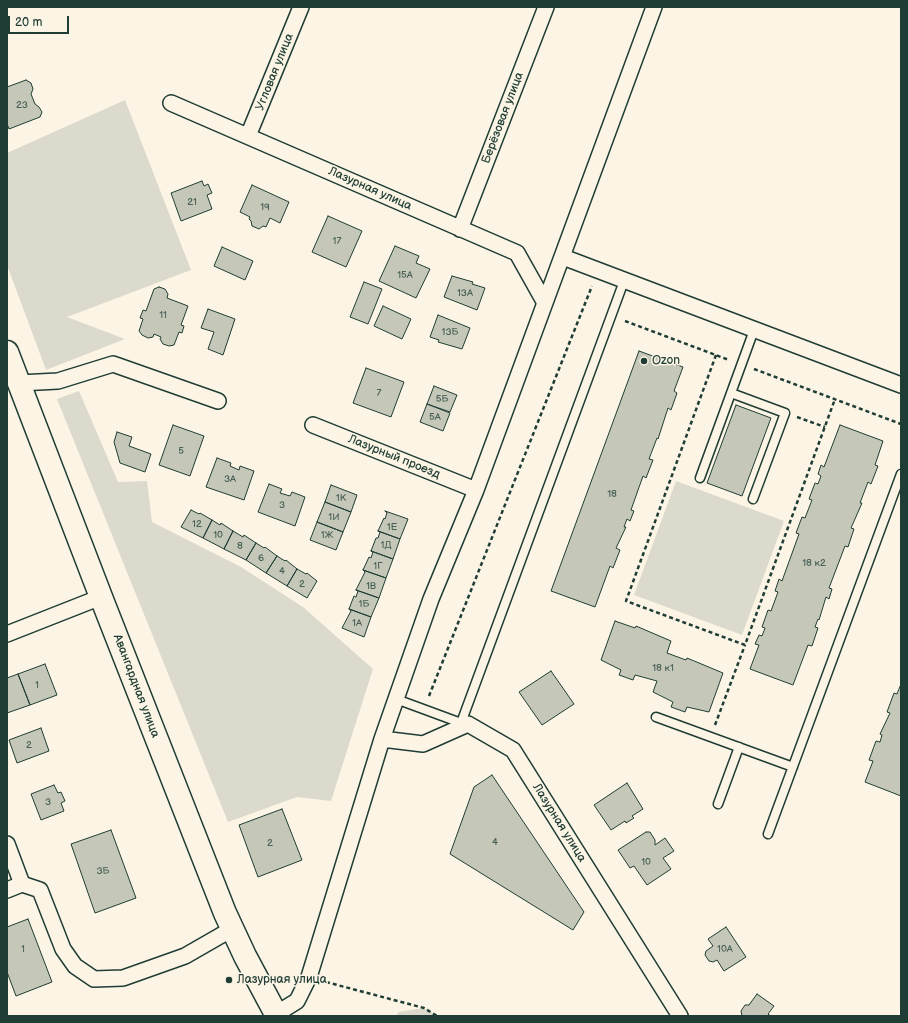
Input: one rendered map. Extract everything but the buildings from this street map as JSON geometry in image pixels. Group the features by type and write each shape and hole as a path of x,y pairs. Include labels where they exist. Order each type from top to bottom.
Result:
{"main road":[{"name":"Авангардная улица","path":"7,352 101,597 232,929 277,1015"}],"street":[{"name":"Угловая улица","path":"248,136 302,7"},
{"name":"Берёзовая улица","path":"460,229 546,7"},
{"path":"277,1015 297,1001 308,977 382,739 431,599 476,490 654,7"},
{"name":"Лазурная улица","path":"171,103 517,253 545,303"},
{"path":"563,257 901,385"},
{"path":"19,383 58,381 113,364 218,401"},
{"name":"Лазурный проезд","path":"313,425 476,490"},
{"path":"7,634 101,597"},
{"name":"Лазурная улица","path":"382,739 423,744 468,724 513,750 680,1016"},
{"path":"7,844 22,884"},
{"path":"7,890 22,884 40,890 64,950 75,966 94,979 123,978 185,956 232,929"}],"lane":[{"path":"396,699 461,723 624,281"},
{"path":"700,478 754,330"},
{"path":"731,393 785,413 754,499"},
{"path":"768,834 901,474"},
{"path":"656,717 793,767"},
{"path":"718,804 739,747"}],"path":[{"path":"424,710 598,271"},
{"path":"716,355 626,601 745,645"},
{"path":"711,737 835,399"},
{"path":"785,413 825,428"},
{"path":"308,977 424,1008 438,1016"}],"shaded area":[{"path":"125,100 191,270 67,317 125,339 46,370 7,265 7,153"},
{"path":"79,391 118,482 147,481 152,522 241,567 303,607 373,669 331,801 297,797 228,822 57,399"},
{"path":"676,481 784,521 742,635 634,595"},
{"path":"424,1008 437,1016 397,1016 398,1012"}],"place":[{"name":"Ozon","path":"644,361"},
{"name":"Лазурная улица","path":"229,980"}]}
